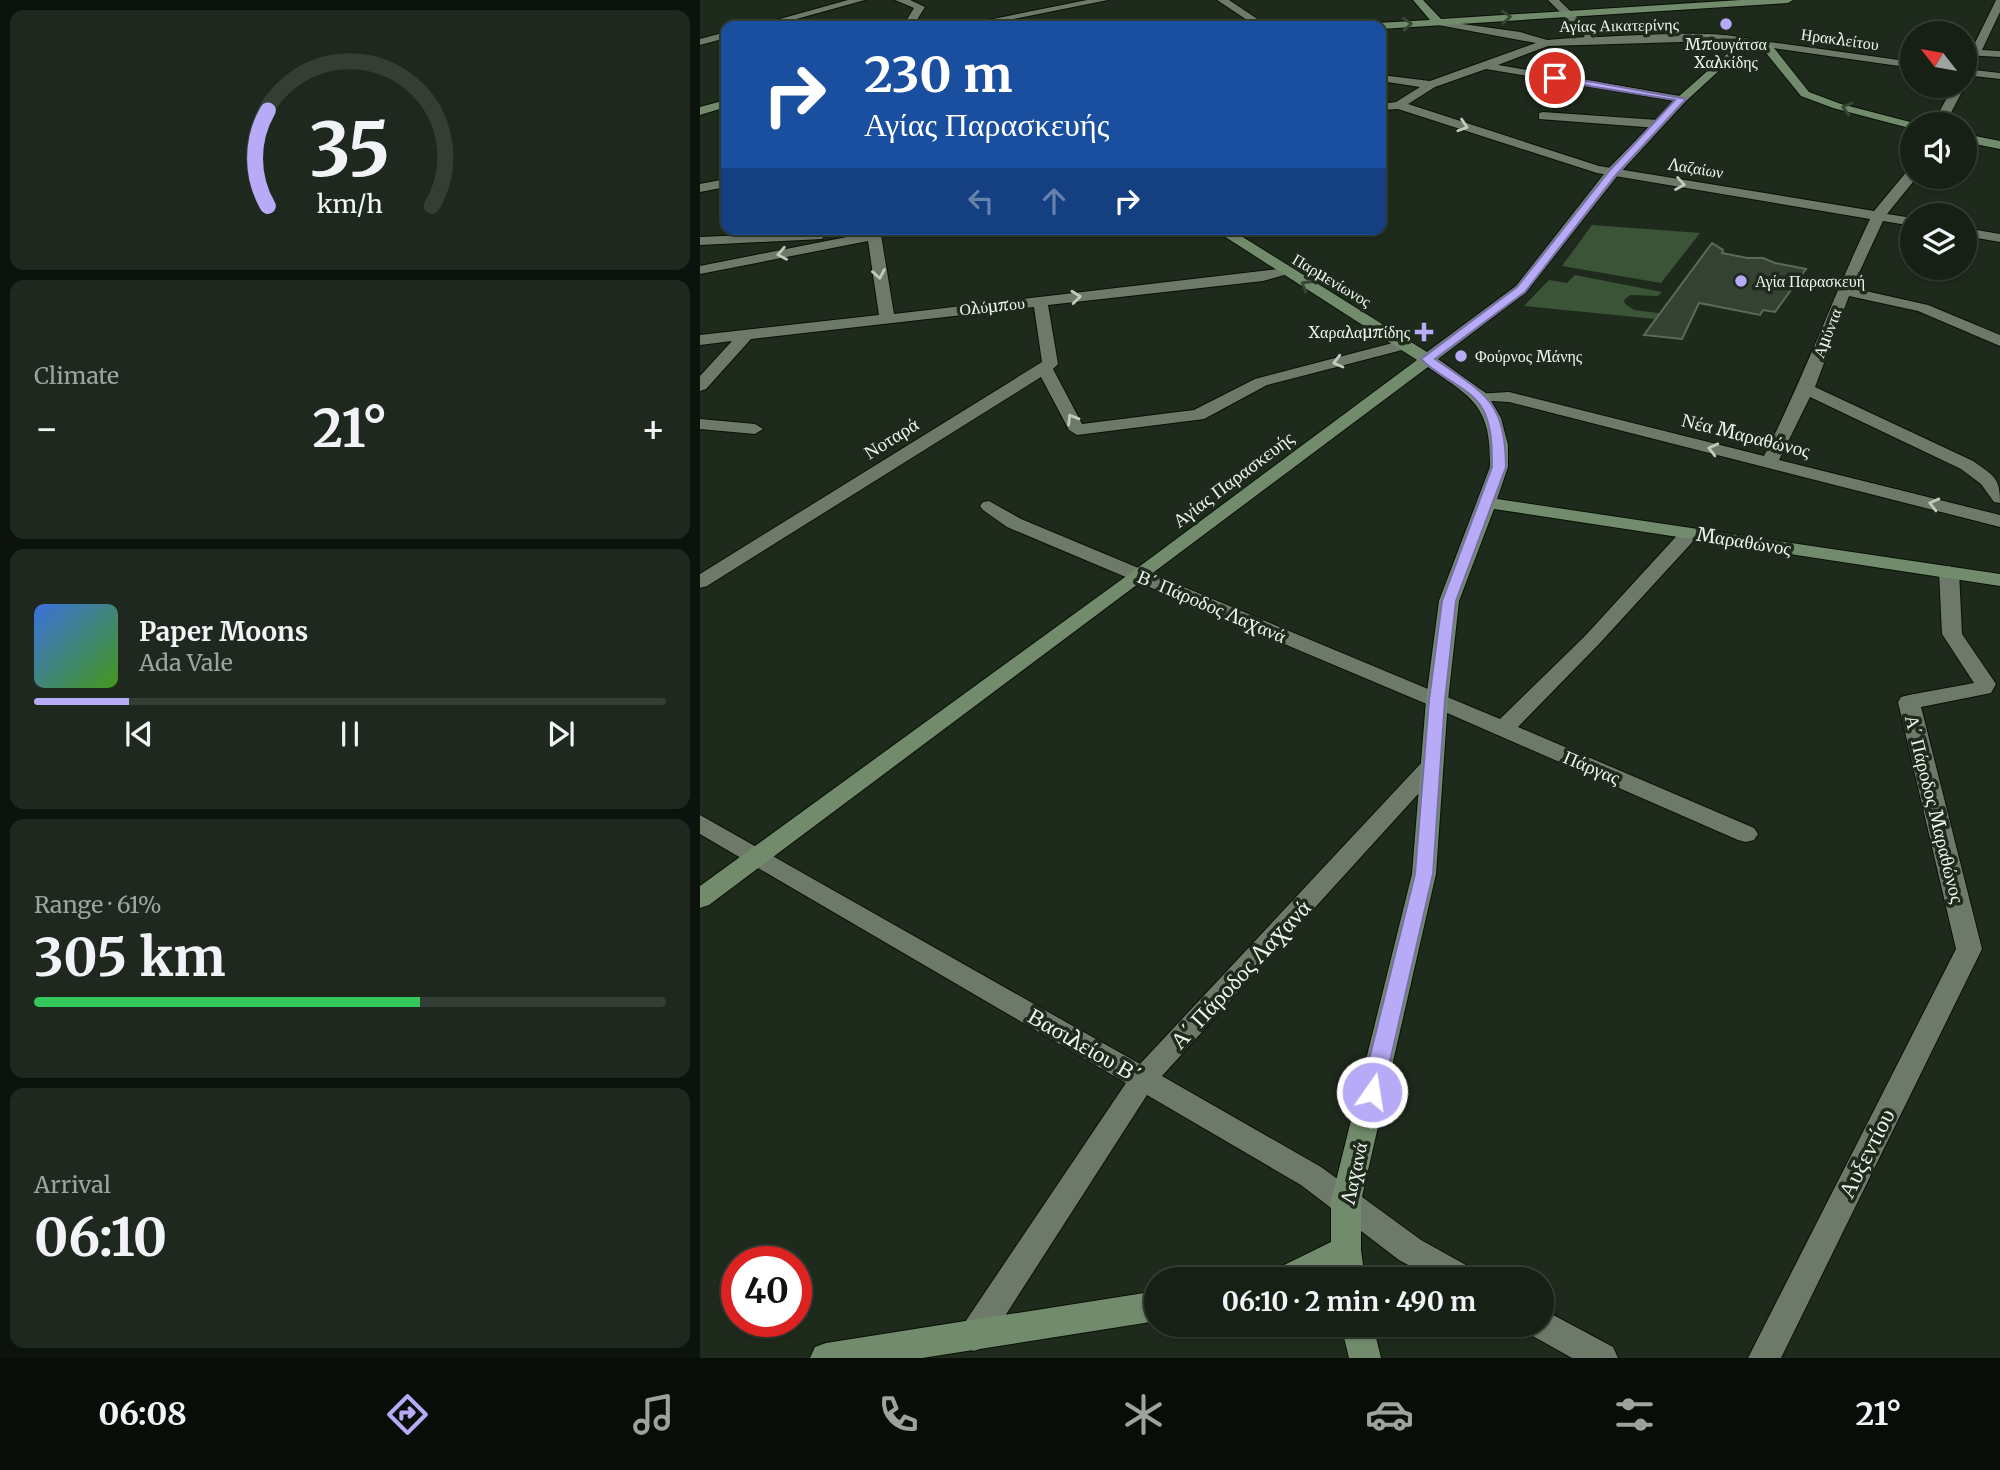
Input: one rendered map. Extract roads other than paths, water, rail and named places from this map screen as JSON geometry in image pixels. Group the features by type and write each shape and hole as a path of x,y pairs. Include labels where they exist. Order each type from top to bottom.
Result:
{"street":[{"path":"779,21 860,0"},
{"path":"900,0 920,7 911,21"},
{"path":"990,21 1103,0"},
{"path":"1222,0 1255,21"},
{"path":"1418,0 1438,22 1520,35 1547,43"},
{"path":"1553,0 1594,40"},
{"path":"1386,25 1788,0"},
{"path":"1747,1 1751,34 1805,94 1837,106 1900,122"},
{"path":"1978,39 2000,2"},
{"name":"Αγίας Αικατερίνης","path":"1386,106 1399,105 1431,85 1547,43 1714,38 1751,34"},
{"name":"Ηρακλείτου","path":"1751,34 1806,50 1900,63"},
{"name":"Αγίας Παρασκευής","path":"700,899 1139,576 1521,289 1613,173 1682,99 1751,34"},
{"path":"700,42 721,36"},
{"path":"1806,50 1900,50"},
{"path":"1978,53 2000,54"},
{"path":"1484,66 1682,99"},
{"path":"1978,74 2000,76"},
{"path":"1386,79 1431,85"},
{"path":"700,111 721,105"},
{"name":"Λαζαίων","path":"1399,105 1613,173 1900,220"},
{"path":"1543,116 1658,124"},
{"path":"1977,140 2000,145"},
{"path":"700,188 721,184"},
{"name":"Αμύντα","path":"1769,463 1805,389 1844,290 1878,216 1900,189"},
{"path":"1977,234 2000,238"},
{"path":"700,242 835,235"},
{"path":"700,270 864,235"},
{"path":"873,235 887,318"},
{"name":"Παρμενίωνος","path":"1229,235 1427,359"},
{"name":"Ολύμπου","path":"700,340 1263,277 1283,271"},
{"path":"1844,290 1923,308 2000,341"},
{"path":"1040,301 1050,364 1044,368 1077,430 1198,415 1261,382 1404,345"},
{"path":"700,386 748,333"},
{"path":"1427,359 1481,397"},
{"name":"Νοταρά","path":"700,582 1044,368"},
{"path":"1805,389 1966,465 1988,480 2000,498"},
{"name":"Νέα Μαραθώνος","path":"1481,397 1509,397 2000,521"},
{"name":"Λαχανά","path":"1348,1265 1346,1201 1424,874 1437,700 1449,601 1499,467 1499,445 1493,418 1481,397"},
{"path":"700,424 755,429"},
{"name":"Μαραθώνος","path":"1487,503 2000,580"},
{"name":"Β΄ Πάροδος Λαχανά","path":"989,506 1014,523 1437,700"},
{"path":"1503,729 1592,640 1690,534"},
{"name":"Α΄ Πάροδος Μαραθώνος","path":"1949,572 1952,634 1985,684 1984,688 1909,702 1969,949"},
{"name":"Πάργας","path":"1437,700 1746,834"},
{"name":"Α΄ Πάροδος Λαχανά","path":"974,1336 1143,1079 1432,765"},
{"name":"Βασιλείου Β΄","path":"700,822 1301,1170 1410,1250 1440,1267"},
{"name":"Αυξεντίου","path":"1763,1358 1969,949"},
{"path":"826,1358 1144,1308"},
{"path":"1554,1331 1602,1358"},
{"path":"1360,1337 1364,1358"}],"place":[{"name":"Μπουγάτσα Χαλκίδης","path":"1726,24"},
{"name":"Αγία Παρασκευή","path":"1741,281"},
{"name":"Χαραλαμπίδης","path":"1424,332"},
{"name":"Φούρνος Μάνης","path":"1461,356"}]}
